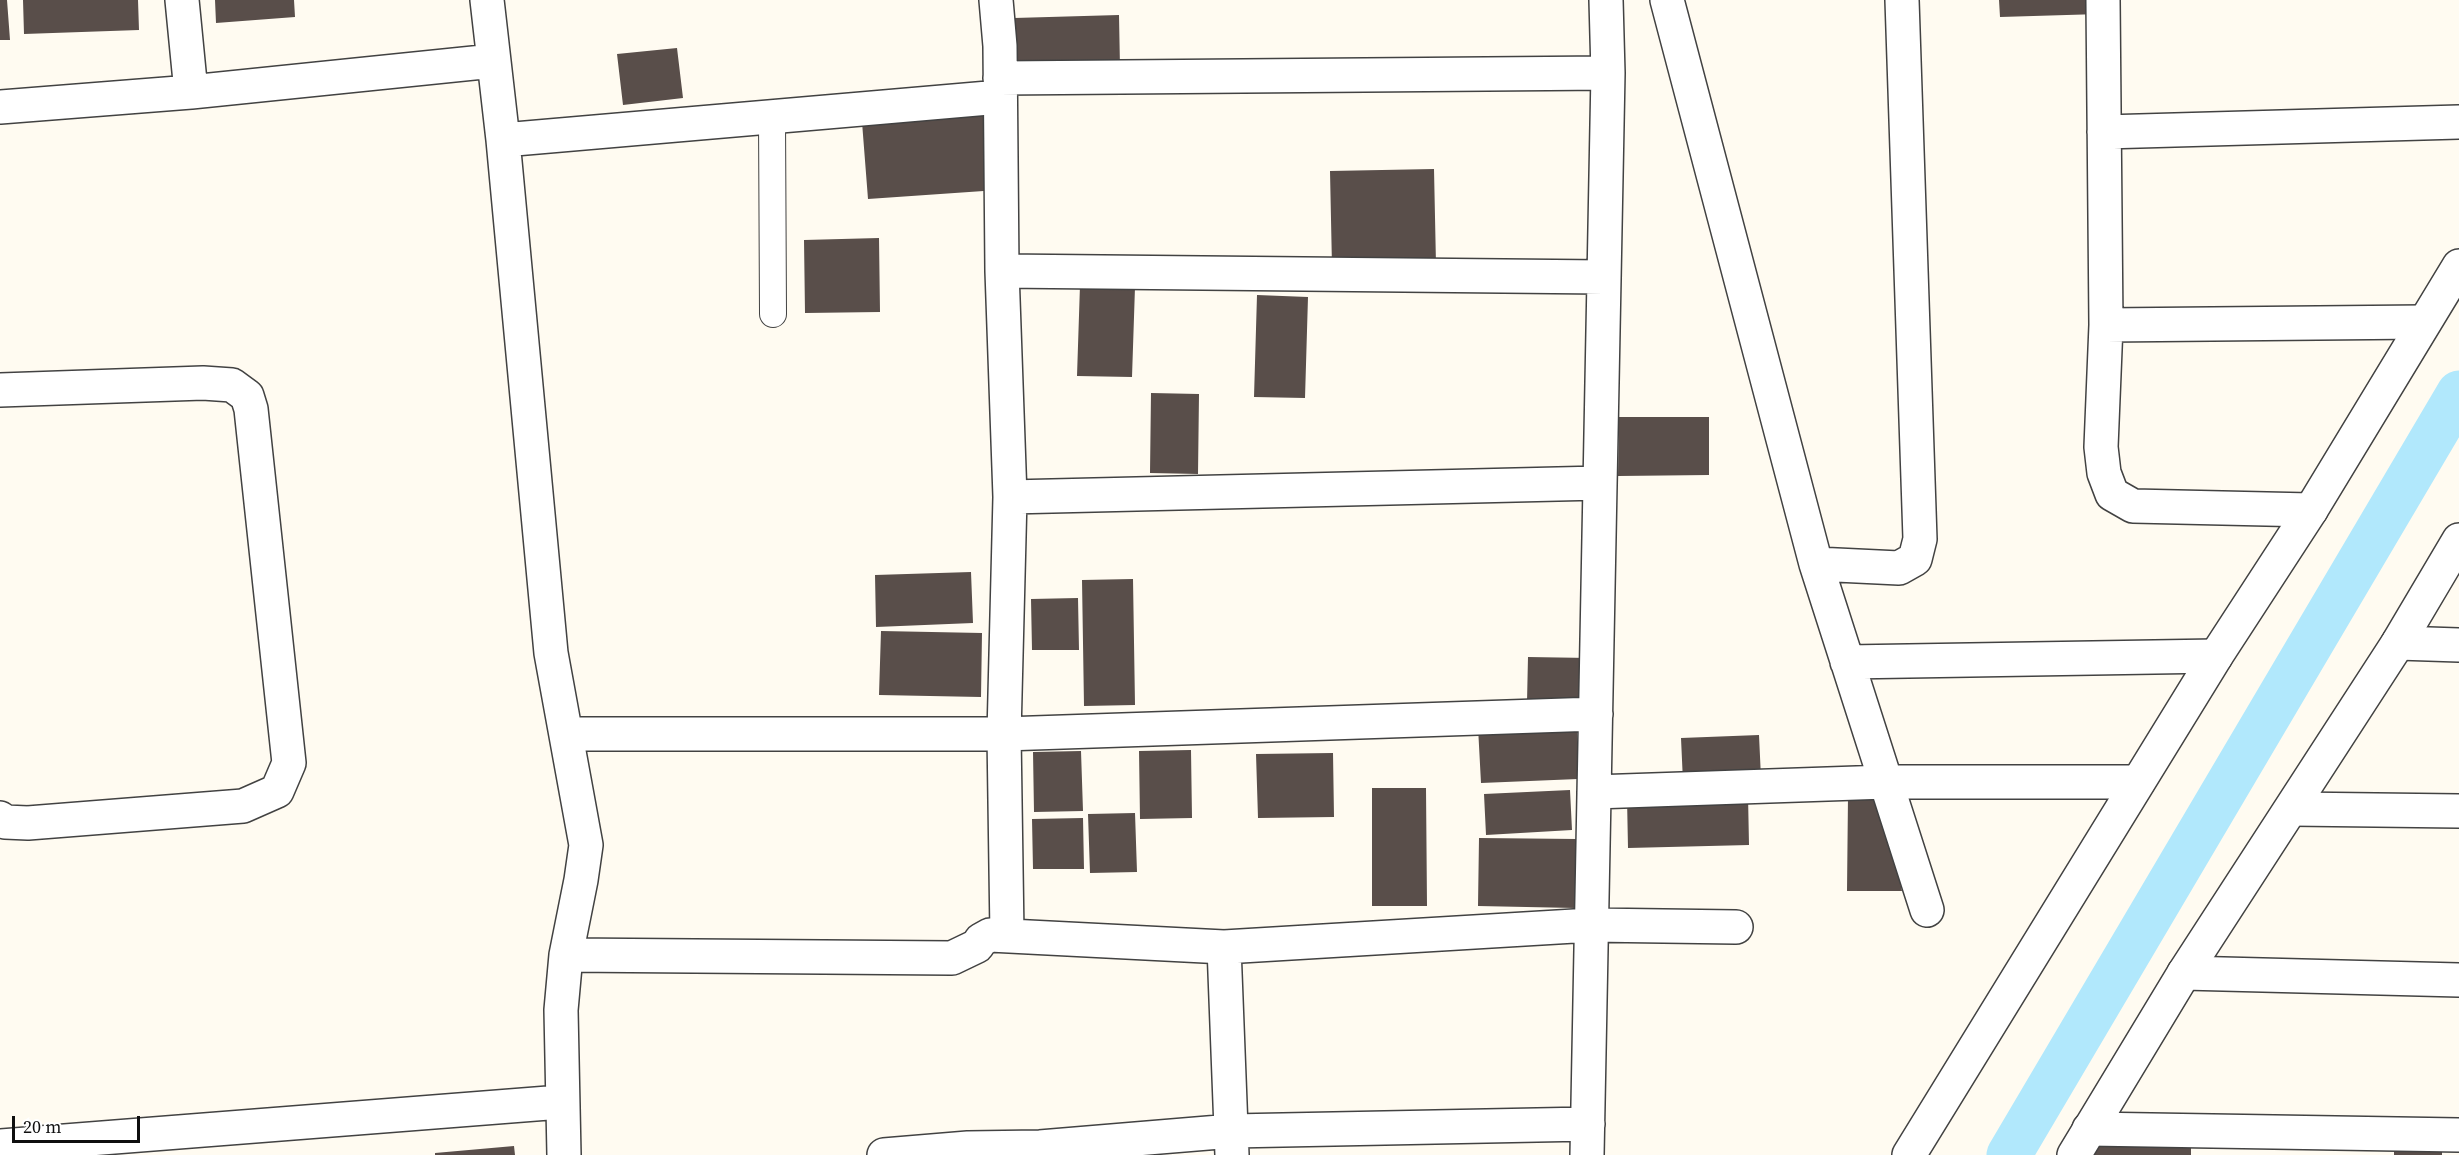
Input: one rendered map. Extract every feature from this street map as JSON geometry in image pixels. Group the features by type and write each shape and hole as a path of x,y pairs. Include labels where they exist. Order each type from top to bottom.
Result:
{"street":[{"path":"182,0 191,92"},
{"path":"487,0 503,140 551,653 586,845 566,955 561,1010 561,1102 564,1155"},
{"path":"996,0 1010,497 1004,734 1006,935"},
{"path":"884,1155 968,1148 1040,1151 1232,1143 1588,1139 1608,73 1606,0"},
{"path":"1666,0 1816,564 1927,910"},
{"path":"1816,564 1899,567 1915,559 1920,539 1902,0"},
{"path":"2103,0 2106,325 2101,447 2104,473 2112,494 2133,506 2311,510"},
{"path":"0,107 191,92 493,61"},
{"path":"503,140 772,117 1000,88 1608,73"},
{"path":"2104,132 2459,122"},
{"path":"1909,1155 2216,656 2311,510 2459,266"},
{"path":"1002,271 1604,277"},
{"path":"2106,325 2424,322"},
{"path":"0,390 203,383 232,385 247,396 252,421 289,763 277,791 243,806 28,823 5,822 0,818"},
{"path":"1010,497 1600,483"},
{"path":"2081,1142 2184,973 2398,643 2459,540"},
{"path":"2398,643 2459,645"},
{"path":"1847,662 2216,656"},
{"path":"566,734 1004,734 1596,714"},
{"path":"1594,792 1886,783 2138,782"},
{"path":"2292,809 2459,811"},
{"path":"566,955 952,958 977,946 981,940 990,935 1224,947 1591,925 1736,927"},
{"path":"1224,947 1232,1143"},
{"path":"2184,973 2459,980"},
{"path":"0,1146 123,1146 561,1102"},
{"path":"2081,1142 2459,1136"}],"lane":[{"path":"772,117 773,315"}],"building":[{"path":"0,0 7,0 10,40 0,40"},
{"path":"23,0 138,0 139,30 24,34"},
{"path":"215,0 294,0 295,17 216,23"},
{"path":"1999,0 2099,0 2100,14 2000,17"},
{"path":"1119,15 1120,68 1015,71 1014,18"},
{"path":"677,48 683,98 623,105 617,54"},
{"path":"992,112 998,190 868,199 862,122"},
{"path":"1434,169 1436,265 1332,267 1330,171"},
{"path":"879,238 880,312 805,313 804,240"},
{"path":"1080,285 1135,287 1132,377 1077,376"},
{"path":"1257,295 1308,297 1305,398 1254,397"},
{"path":"1151,393 1199,394 1198,474 1150,473"},
{"path":"1619,417 1709,417 1709,475 1618,476"},
{"path":"971,572 973,623 876,627 875,575"},
{"path":"1133,579 1135,705 1084,706 1082,580"},
{"path":"1078,598 1079,650 1032,650 1031,599"},
{"path":"881,631 982,633 981,697 879,695"},
{"path":"1528,657 1590,658 1589,704 1527,702"},
{"path":"1577,724 1578,779 1481,783 1478,727"},
{"path":"1759,735 1761,778 1683,782 1681,738"},
{"path":"1191,750 1192,818 1140,819 1139,751"},
{"path":"1081,751 1083,811 1034,812 1033,752"},
{"path":"1333,753 1334,817 1258,818 1256,754"},
{"path":"1372,788 1426,788 1427,906 1372,906"},
{"path":"1570,790 1572,830 1486,835 1484,794"},
{"path":"1881,793 1902,891 1847,891 1848,796"},
{"path":"1748,795 1749,845 1628,848 1627,798"},
{"path":"1135,813 1137,872 1090,873 1088,814"},
{"path":"1083,818 1084,869 1033,869 1032,819"},
{"path":"1479,838 1577,839 1575,908 1478,906"},
{"path":"2090,1138 2191,1140 2191,1155 2090,1155"},
{"path":"514,1146 515,1155 435,1155 435,1153"},
{"path":"2394,1147 2442,1148 2442,1155 2394,1155"}],"waterway":[{"path":"2009,1155 2459,393"}]}
